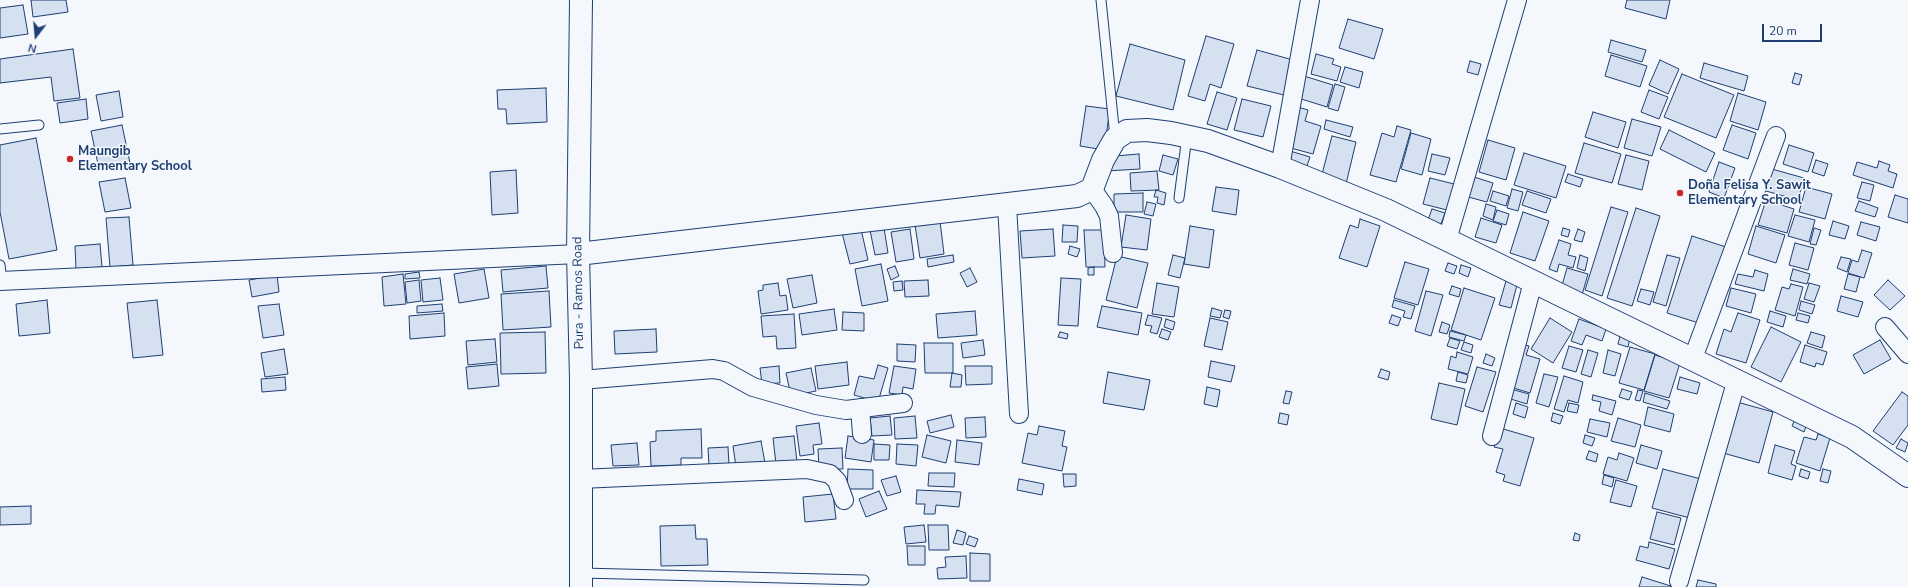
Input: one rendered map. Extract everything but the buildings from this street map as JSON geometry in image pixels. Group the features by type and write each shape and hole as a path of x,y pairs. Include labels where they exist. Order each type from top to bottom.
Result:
{"street":[{"name":"Pura - Ramos Road","path":"581,0 578,254 581,380 581,580"},
{"path":"1280,166 1310,0"},
{"path":"1447,240 1517,0"},
{"path":"1,275 578,254 1077,196 1092,189 1103,160 1115,139 1127,131 1147,130 1208,141 1280,166 1386,210 1737,379 1852,437 1907,471"},
{"path":"1693,358 1776,136"},
{"path":"1092,189 1109,216 1113,253"},
{"path":"1007,204 1019,414"},
{"path":"1492,436 1534,282"},
{"path":"1885,326 1908,354"},
{"path":"581,380 713,369 724,371 752,387 816,406 846,410 904,403"},
{"path":"1679,581 1737,379"},
{"path":"860,408 862,434"},
{"path":"580,479 807,469 830,474 837,481 844,500"}],"lane":[{"path":"1101,0 1115,139"},
{"path":"0,129 40,125"},
{"path":"1179,198 1187,136"},
{"path":"581,580 864,580"}],"place":[{"name":"Maungib Elementary School","path":"70,159"},
{"name":"Doña Felisa Y. Sawit Elementary School","path":"1680,193"}]}
